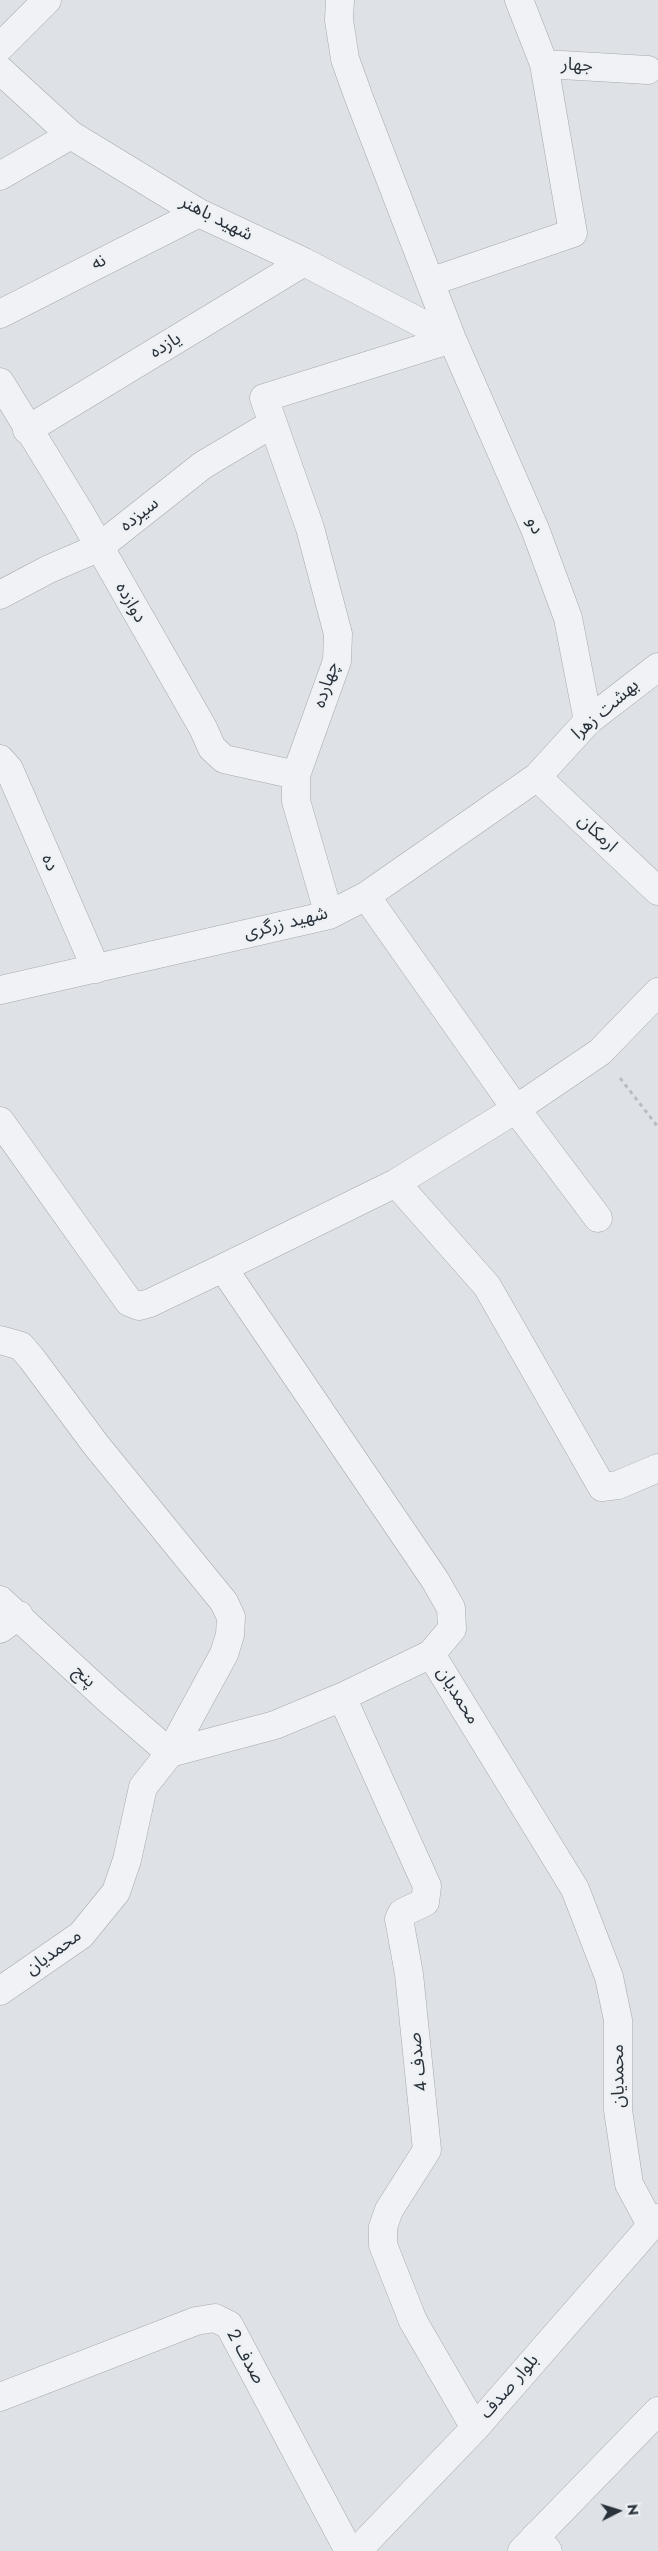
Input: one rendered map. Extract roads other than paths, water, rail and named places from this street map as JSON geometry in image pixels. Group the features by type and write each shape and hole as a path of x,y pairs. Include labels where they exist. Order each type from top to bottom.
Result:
{"street":[{"path":"0,47 47,0"},
{"name":"دو","path":"340,0 339,20 346,60 452,339 536,529 568,618 588,721"},
{"name":"جهار","path":"519,0 544,64 648,70"},
{"path":"430,282 573,233 544,64"},
{"name":"شهید باهنر","path":"0,70 71,135 199,213 304,262 452,339"},
{"path":"0,176 71,135"},
{"name":"نه","path":"0,314 199,213"},
{"name":"یازده","path":"28,430 304,262"},
{"name":"چهارده","path":"329,916 296,801 296,775 337,661 338,634 310,528 264,398 452,339"},
{"name":"دوازده","path":"0,382 79,511 98,548 203,728 212,748 224,758 296,775"},
{"name":"سیزده","path":"0,595 49,569 98,548 203,465 272,424"},
{"name":"بهشت زهرا","path":"537,777 588,721 658,667"},
{"name":"ده","path":"0,759 9,769 96,969"},
{"name":"ارمکان","path":"537,777 658,890"},
{"name":"شهید زرگری","path":"0,990 329,916 366,896 537,777"},
{"path":"366,896 516,1109 598,1218"},
{"path":"0,1122 130,1302 139,1306 150,1303 396,1183 516,1109 600,1052 658,992"},
{"path":"396,1183 487,1286 602,1488 618,1485 658,1468"},
{"path":"223,1268 435,1580 451,1608 452,1629 431,1654"},
{"path":"0,1340 21,1346 32,1359 96,1445 224,1602 231,1617 230,1635 224,1654 170,1753"},
{"name":"پنج","path":"6,1615 170,1753"},
{"name":"محمدیان","path":"0,1991 81,1935 116,1892 127,1860 143,1787 170,1753 275,1725 342,1697 431,1654 579,1898 609,1977 618,2020 618,2110 629,2184 654,2222"},
{"name":"صدف 4","path":"342,1697 427,1886 425,1902 402,1913 399,1919 409,1974 427,2150 389,2210 383,2227 383,2245 413,2322 475,2428"},
{"name":"بلوار صدف","path":"357,2551 475,2428 654,2222"},
{"name":"صدف 2","path":"0,2397 196,2321 215,2318 228,2325 349,2551"},
{"path":"535,2546 658,2411"}]}
